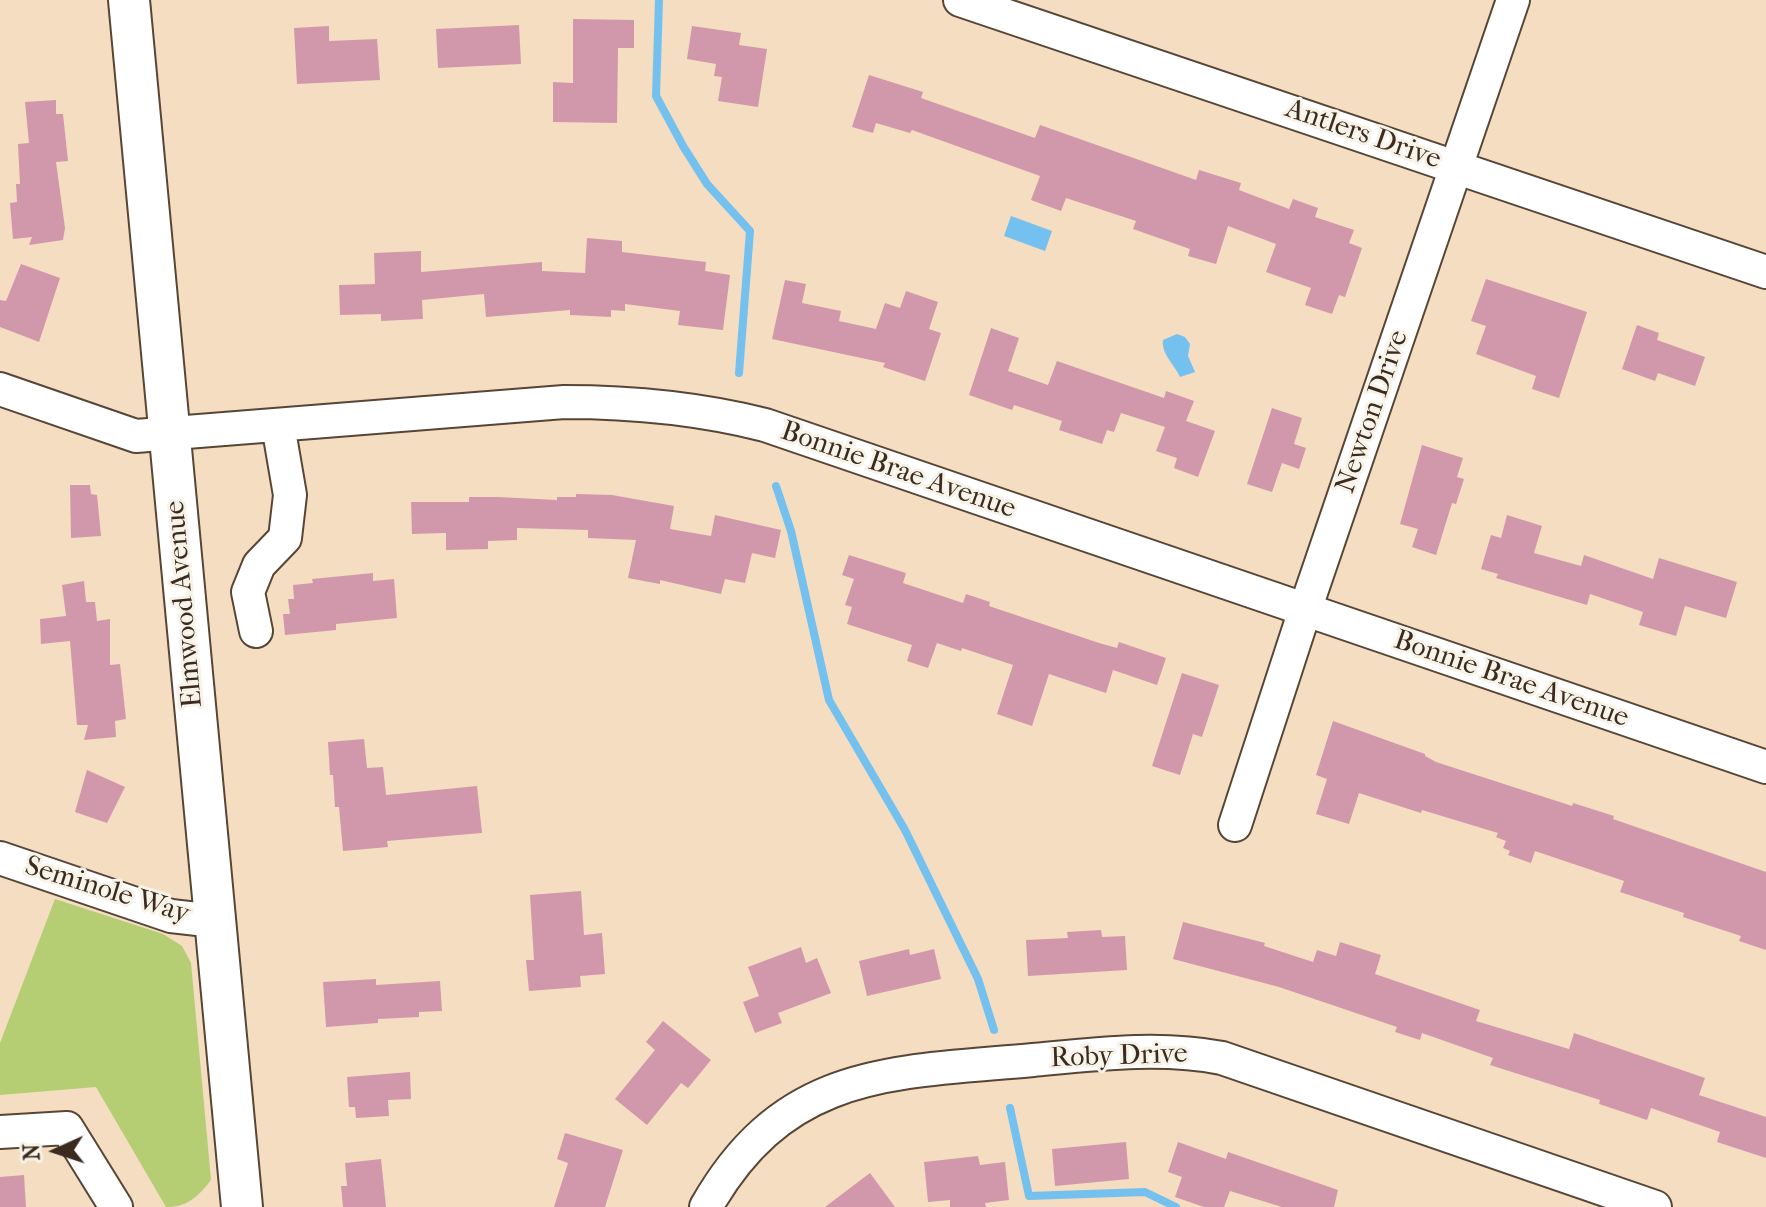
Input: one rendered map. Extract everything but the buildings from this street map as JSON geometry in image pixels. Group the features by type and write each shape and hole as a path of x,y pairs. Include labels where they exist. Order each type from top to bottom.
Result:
{"main road":[{"name":"Elmwood Avenue","path":"129,0 242,1207"}],"street":[{"name":"Antlers Drive","path":"960,0 1766,272"},
{"name":"Newton Drive","path":"1235,825 1513,0"},
{"name":"Bonnie Brae Avenue","path":"0,389 136,436 564,402 626,402 719,414 765,425 1766,767"},
{"path":"256,631 248,592 259,565 285,538 290,495 278,425"},
{"name":"Seminole Way","path":"0,858 171,916 215,921"},
{"name":"Roby Drive","path":"706,1207 725,1175 759,1136 797,1108 832,1090 902,1072 1100,1054 1176,1051 1222,1058 1655,1207"},
{"path":"0,1132 67,1128 116,1207"}],"green space":[{"path":"55,899 163,934 182,946 191,963 211,1180 186,1203 166,1207 96,1087 0,1095 0,1043"}],"water":[{"path":"1011,216 1052,231 1045,251 1004,236"},
{"path":"1177,334 1185,337 1190,344 1188,356 1195,372 1180,377 1163,345 1163,340"}],"waterway":[{"path":"659,0 656,96 707,184 750,231 739,373"},
{"path":"776,486 791,531 829,700 905,830 978,979 994,1030"},
{"path":"1010,1108 1029,1196 1145,1192 1176,1207"}]}
